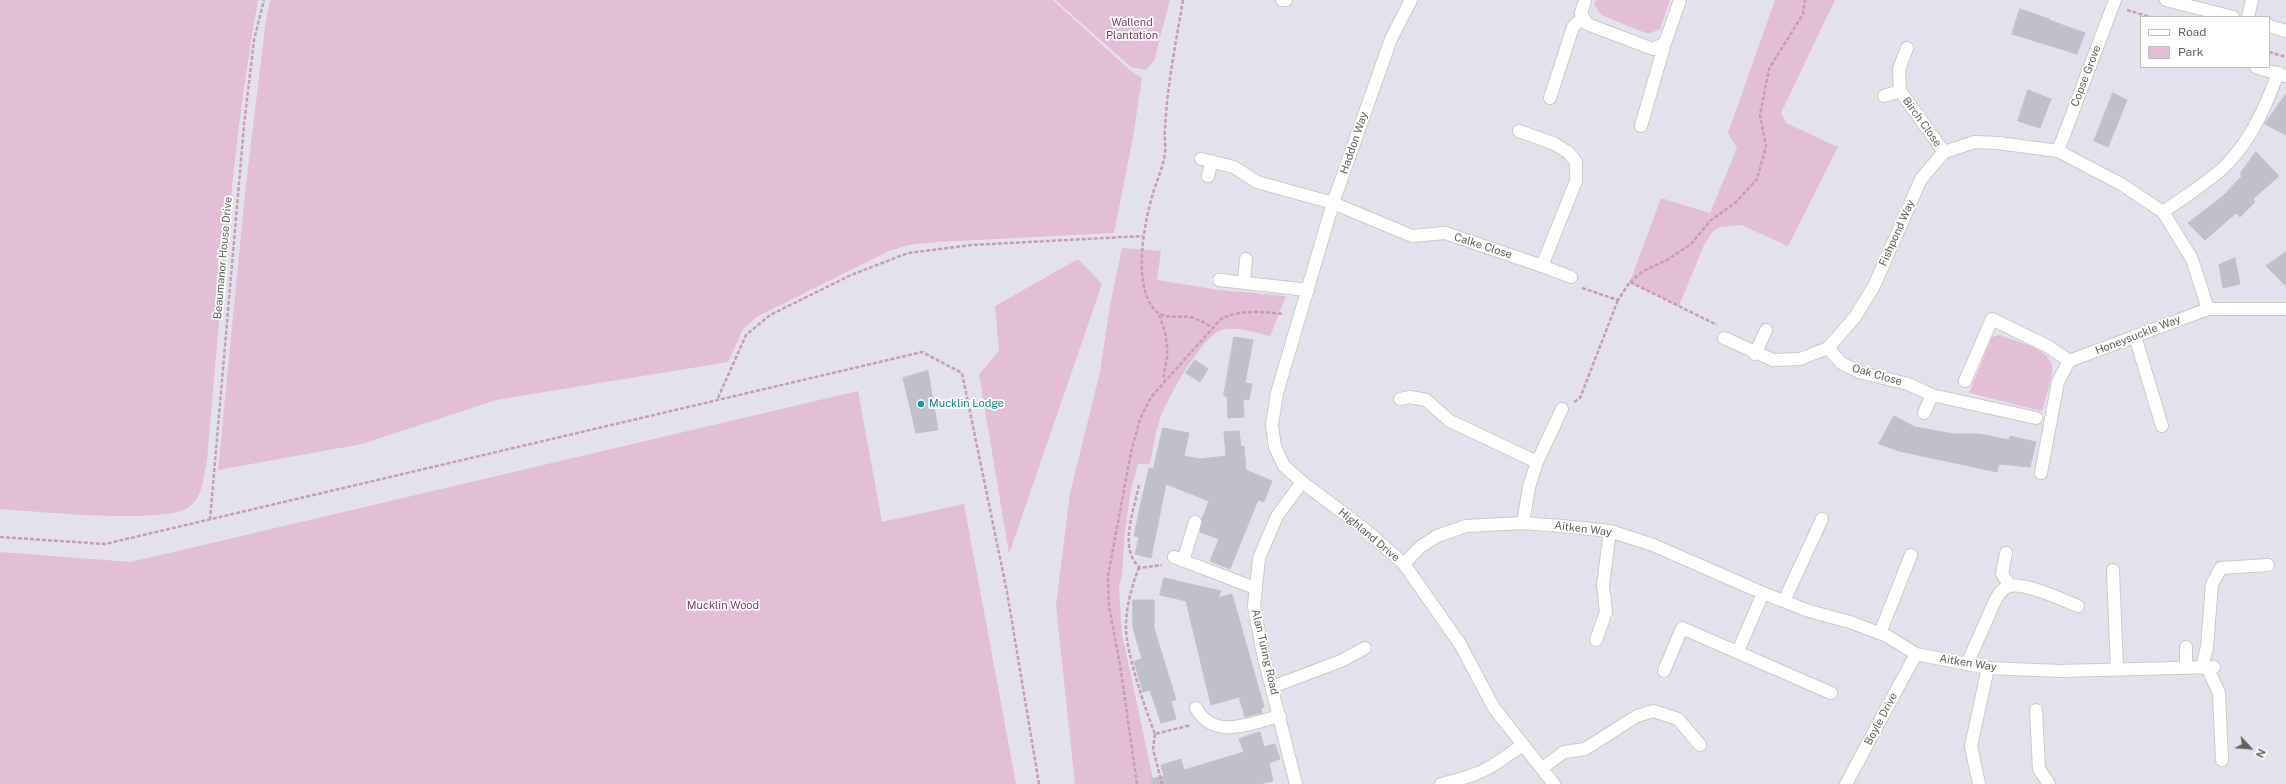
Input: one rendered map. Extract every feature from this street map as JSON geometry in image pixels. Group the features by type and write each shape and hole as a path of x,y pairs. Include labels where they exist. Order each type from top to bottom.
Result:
{"street":[{"name":"Haddon Way","path":"1308,290 1333,203 1391,39 1412,0"},
{"path":"1585,0 1581,13 1587,24 1653,49 1665,43"},
{"path":"1641,126 1665,43 1680,0"},
{"path":"2166,0 2229,16"},
{"path":"2248,16 2252,0"},
{"name":"Copse Grove","path":"2058,151 2114,3"},
{"path":"1550,98 1573,27 1583,17"},
{"path":"2270,26 2286,31"},
{"name":"Birch Close","path":"1907,48 1899,69 1900,91 1944,152"},
{"path":"2163,212 2226,165 2246,142 2282,75 2259,68"},
{"name":"Birch Close","path":"1884,96 1900,91"},
{"path":"1519,131 1555,144 1569,152 1576,162 1576,181 1542,266"},
{"path":"1944,152 1975,142 1998,143 2058,151 2121,184 2163,212 2192,259 2208,309"},
{"name":"Fishpond Way","path":"1724,338 1755,354 1773,360 1800,359 1828,348 1855,316 1874,286 1921,178 1944,152"},
{"name":"Calke Close","path":"1208,176 1207,160 1234,167 1257,182 1333,203 1412,236 1445,233 1571,277"},
{"path":"1244,282 1246,259"},
{"path":"1219,280 1308,290"},
{"name":"Highland Drive","path":"1308,290 1277,393 1272,425 1275,447 1284,466 1302,482 1368,531 1404,564 1460,644 1494,708 1554,784"},
{"name":"Honeysuckle Way","path":"2069,361 2208,309 2286,309"},
{"path":"1965,381 1992,319 2049,347 2069,361 2058,382 2041,473"},
{"path":"1755,354 1766,330"},
{"path":"2135,336 2162,426"},
{"name":"Oak Close","path":"1828,348 1841,363 1859,372 1908,384 1932,395 2036,418"},
{"path":"1924,413 1932,395"},
{"path":"1400,399 1410,397 1426,400 1450,421 1515,450 1537,462"},
{"path":"1523,523 1529,488 1537,462 1562,409"},
{"name":"Alan Turing Road","path":"1296,784 1254,606 1259,558 1277,516 1302,482"},
{"path":"1784,602 1822,519"},
{"path":"1195,522 1178,559 1255,588"},
{"name":"Aitken Way","path":"1404,564 1420,547 1437,536 1466,526 1523,523 1610,531 1659,547 1784,602 1880,633 1916,654 1988,668 2060,670 2208,667"},
{"path":"1596,640 1606,612 1603,585 1610,531"},
{"path":"2006,553 2002,574 2010,586"},
{"path":"1880,633 1911,555"},
{"path":"2222,760 2219,693 2208,667 2207,647 2212,584 2221,568 2268,565"},
{"path":"2113,570 2117,669"},
{"path":"1967,664 1999,594 2010,586 2020,585 2078,606"},
{"path":"1738,651 1763,593"},
{"path":"1664,672 1682,628 1738,651 1831,693"},
{"path":"2186,647 2186,668"},
{"path":"1272,687 1341,661 1365,648"},
{"name":"Boyle Drive","path":"1846,784 1916,654"},
{"path":"1979,784 1971,746 1988,668"},
{"path":"1196,708 1211,725 1223,728 1280,716"},
{"path":"2036,710 2039,769 2049,784"},
{"path":"1542,768 1564,752 1585,749 1637,716 1653,711 1678,719 1700,745"},
{"path":"1441,784 1473,776 1495,766 1522,745"}],"path":[{"name":"Beaumanor House Drive","path":"210,520 244,125 254,40 264,0"},
{"path":"1166,382 1164,378 1167,358 1167,339 1159,314 1146,292 1142,274 1144,236 1153,193 1161,172 1166,152 1165,130 1167,107 1184,0"},
{"path":"1562,409 1580,398 1618,300 1630,282 1643,270 1667,260 1691,244 1710,221 1736,202 1757,179 1766,146 1760,115 1769,69 1803,14 1805,0"},
{"path":"2114,3 2147,16"},
{"path":"2270,52 2286,57"},
{"path":"718,398 746,335 770,315 851,274 908,253 971,245 1144,236"},
{"path":"1571,277 1582,288 1618,300"},
{"path":"1630,282 1721,326 1724,338"},
{"path":"1137,784 1120,665 1109,606 1108,576 1131,452 1140,418 1151,397 1166,382 1212,327 1230,314 1260,312 1300,315"},
{"path":"1159,314 1166,317 1189,317 1212,327"},
{"path":"0,537 106,544 718,398 922,352 962,373 1007,592 1039,784"},
{"path":"1139,485 1128,546 1133,562 1139,567 1164,565 1178,559"},
{"path":"1139,567 1131,591 1126,627 1147,713 1155,734 1153,749 1162,784"},
{"path":"1155,734 1206,721"}],"green space":[{"path":"0,0 258,0 234,172 222,287 207,460 202,485 197,498 189,507 176,512 155,515 99,516 0,509"},
{"path":"270,0 1053,0 1131,71 1142,78 1133,137 1114,233 936,242 909,245 889,251 758,316 743,329 728,362 496,400 362,444 218,470 246,184 266,20"},
{"name":"Wallend Plantation","path":"1055,0 1170,0 1154,61 1146,70 1131,67"},
{"path":"1596,0 1670,0 1660,29 1648,34 1601,15 1594,4"},
{"path":"1775,0 1835,0 1781,113 1786,123 1838,147 1788,246 1741,225 1720,227 1713,231 1704,245 1679,306 1630,282 1661,198 1710,213 1737,148 1728,133"},
{"path":"1122,248 1161,251 1157,280 1219,290 1286,296 1270,336 1238,329 1225,329 1219,331 1211,337 1203,346 1185,371 1164,410 1157,430 1150,464 1138,464 1131,490 1125,531 1122,575 1119,588 1122,634 1154,784 1075,784 1056,606 1070,493 1100,372 1110,305"},
{"path":"1078,259 1102,284 1009,554 979,374 999,351 995,306"},
{"path":"1999,335 2037,349 2049,359 2052,365 2052,374 2042,411 1969,393 1992,337"},
{"name":"Mucklin Wood","path":"858,391 882,522 964,504 1016,784 0,784 0,552 131,562"}],"building":[{"path":"2020,9 2085,33 2077,54 2012,34"},
{"path":"2028,90 2051,99 2040,128 2018,121"},
{"path":"2113,93 2127,100 2108,147 2094,141"},
{"path":"2286,94 2286,135 2265,124"},
{"path":"2256,152 2279,176 2253,199 2255,202 2240,217 2236,213 2205,240 2188,223 2223,196 2242,176 2240,174"},
{"path":"2286,252 2286,286 2266,266"},
{"path":"2235,258 2240,284 2223,288 2219,265"},
{"path":"1234,337 1253,340 1245,383 1252,384 1249,400 1243,399 1244,417 1228,418 1227,396 1224,396"},
{"path":"1195,360 1208,369 1200,382 1186,373"},
{"name":"Mucklin Lodge","path":"928,371 938,430 916,433 903,378"},
{"path":"1894,416 1915,427 1954,434 1979,434 2009,440 2010,436 2036,442 2030,467 1999,464 1997,472 1899,451 1879,444"},
{"path":"1163,428 1189,433 1184,456 1200,459 1226,456 1224,432 1239,431 1241,447 1244,446 1246,470 1272,481 1264,502 1258,500 1230,569 1210,561 1219,539 1200,532 1202,519 1209,501 1166,484 1151,558 1135,554 1139,537 1134,536 1140,507 1149,468 1153,469"},
{"path":"1164,578 1221,591 1218,598 1232,594 1264,707 1261,708 1262,713 1245,717 1239,697 1211,705 1186,601 1160,595"},
{"path":"1133,600 1154,600 1154,628 1176,700 1171,701 1176,719 1161,723 1150,690 1143,692 1134,661 1142,659 1133,628"},
{"path":"1260,732 1264,747 1275,744 1280,759 1269,763 1273,781 1259,784 1152,784 1151,779 1164,776 1161,765 1181,759 1184,770 1244,752 1239,739"}],"place":[{"name":"Mucklin Lodge","path":"921,404"}]}
